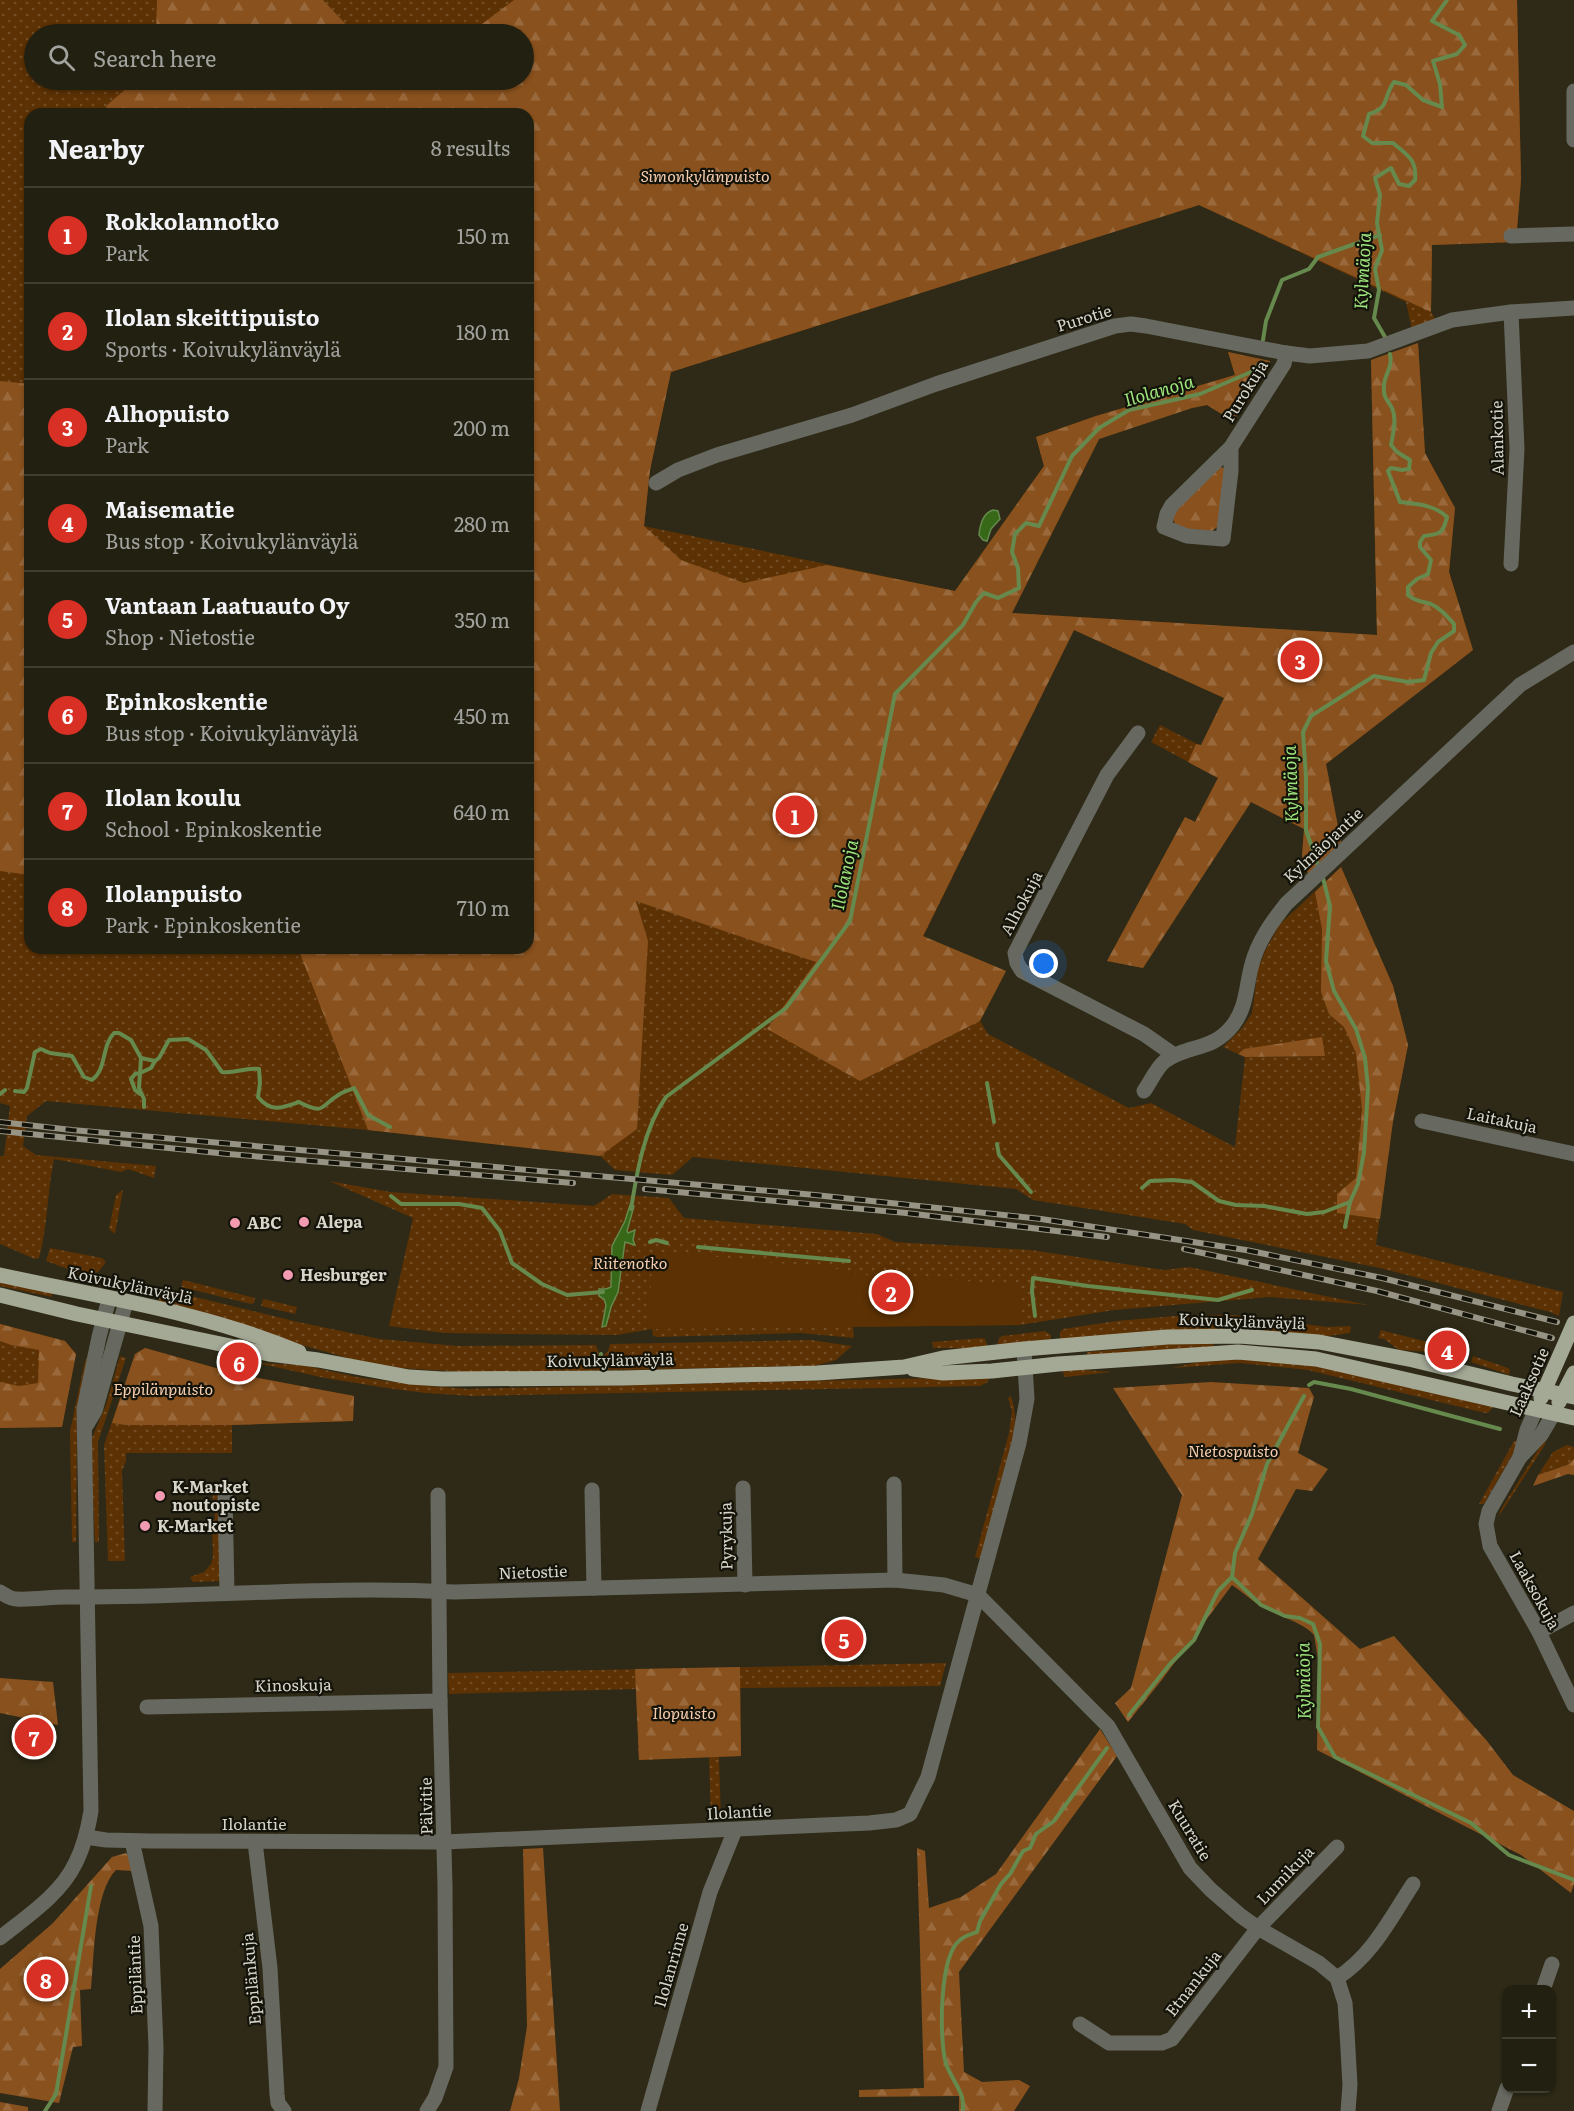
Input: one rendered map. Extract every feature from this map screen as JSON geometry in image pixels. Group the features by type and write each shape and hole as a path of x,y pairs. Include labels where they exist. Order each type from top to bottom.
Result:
{"main road":[{"name":"Koivukylänväylä","path":"0,1275 235,1328 318,1359"},
{"name":"Koivukylänväylä","path":"0,1295 269,1354 318,1359 409,1377 475,1380 805,1374 904,1367 943,1358 1024,1349 1167,1337 1239,1336 1319,1342 1413,1360 1568,1396"},
{"name":"Laaksotie","path":"1536,1409 1558,1364 1574,1323"},
{"name":"Koivukylänväylä","path":"904,1367 943,1373 1025,1369 1058,1364 1238,1352 1316,1359 1574,1418"},
{"name":"Laaksotie","path":"1554,1413 1568,1396 1574,1373"}],"street":[{"path":"1574,91 1574,140"},
{"path":"1511,236 1574,234"},
{"name":"Purotie","path":"656,483 678,470 717,455 852,415 936,384 1115,326 1131,324 1146,326 1310,356 1368,351 1452,320 1511,312 1574,309"},
{"name":"Alankotie","path":"1511,312 1517,449 1511,564"},
{"name":"Purokuja","path":"1231,447 1231,471 1223,538 1187,536 1164,527 1172,505 1231,447 1284,363 1286,353"},
{"name":"Kylmäojantie","path":"1174,1055 1201,1048 1220,1038 1233,1025 1242,1010 1251,964 1258,946 1286,904 1520,685 1574,652"},
{"name":"Alhokuja","path":"1138,733 1107,775 1015,953 1017,963 1028,975 1144,1034 1174,1055"},
{"path":"1144,1090 1163,1062 1174,1055"},
{"name":"Laitakuja","path":"1422,1121 1574,1154"},
{"path":"0,1938 61,1885 75,1865 86,1837 91,1811 84,1409 110,1299"},
{"path":"86,1426 95,1411 126,1302"},
{"name":"Ilolantie","path":"86,1837 132,1841 444,1842 869,1823 896,1820 909,1814 928,1777 1025,1418 1027,1399 1024,1349"},
{"name":"Laaksotie","path":"1520,1457 1527,1430 1536,1409"},
{"name":"Laaksotie","path":"1486,1524 1489,1511 1520,1457 1541,1435 1554,1413"},
{"path":"894,1484 895,1580"},
{"name":"Pyrykuja","path":"743,1488 745,1585"},
{"path":"592,1490 594,1588"},
{"path":"225,1495 227,1593"},
{"name":"Pälvitie","path":"427,2111 435,2098 446,2067 438,1495"},
{"name":"Laaksokuja","path":"1486,1524 1490,1546 1539,1632 1574,1705"},
{"name":"Nietostie","path":"0,1592 16,1599 895,1580 945,1585 978,1595"},
{"name":"Kuuratie","path":"978,1595 1108,1726 1190,1868 1211,1890 1258,1928 1319,1962 1337,1978"},
{"path":"1539,1632 1574,1613"},
{"name":"Kinoskuja","path":"147,1707 440,1701"},
{"name":"Ilolanrinne","path":"648,2111 710,1892 735,1830"},
{"name":"Eppiläntie","path":"132,1841 151,1926 156,2047 155,2111"},
{"name":"Eppilänkuja","path":"255,1842 270,1968 277,2094 279,2103 285,2111"},
{"name":"Lumikuja","path":"1258,1928 1337,1847"},
{"path":"1348,2111 1350,2085 1345,2003 1337,1978 1370,1951 1413,1884"},
{"name":"Etnankuja","path":"1080,2024 1109,2043 1162,2043 1172,2039 1258,1928"},
{"path":"1544,1985 1552,1964"},
{"path":"1498,2111 1505,2093"}],"green space":[{"path":"0,0 1517,0 1521,180 1516,242 1432,245 1431,312 1436,320 1412,330 1406,302 1199,205 671,372 650,470 644,526 955,591 1044,466 1036,437 1096,416 1235,375 1228,352 1270,361 1233,421 1207,405 1099,439 1012,613 1377,635 1371,360 1418,343 1425,453 1455,508 1449,572 1473,650 1326,764 1341,842 1302,856 1304,829 1251,802 1143,968 1107,961 1185,817 1195,822 1218,778 1151,742 1160,725 1201,746 1224,698 1074,630 923,937 1006,971 980,1021 988,1034 1129,1108 1151,1103 1235,1147 1245,1057 1325,1056 1244,1049 1238,1054 1223,1047 1242,1028 1252,1013 1258,969 1280,924 1341,867 1393,986 1408,1045 1393,1121 1376,1245 1563,1292 1559,1316 1380,1268 1193,1230 1185,1224 1033,1200 1016,1189 693,1157 672,1175 615,1170 600,1156 368,1130 46,1101 27,1116 23,1146 36,1155 156,1166 154,1178 128,1169 121,1172 54,1159 42,1246 39,1258 35,1259 0,1244 0,1156 4,1156 10,1106 0,1103"},
{"path":"157,0 323,0 346,24 156,24"},
{"name":"Simonkylänpuisto","path":"514,0 1517,0 1521,180 1516,242 1432,245 1431,312 1199,205 671,372 650,470 644,526 681,560 744,583 827,565 955,591 1044,466 1036,437 1096,416 1235,375 1228,352 1270,361 1233,421 1207,405 1099,439 1012,613 1377,635 1371,360 1418,343 1425,453 1455,508 1449,572 1473,650 1326,764 1341,842 1308,874 1302,856 1304,829 1251,802 1143,968 1107,961 1185,817 1195,822 1218,778 1188,762 1196,744 1201,745 1224,698 1074,630 923,936 1006,971 980,1021 860,1081 767,1029 816,962 636,901 648,941 637,1129 600,1156 368,1130 300,954 534,954 534,108 107,108 106,106 124,90 534,90 534,24 482,24"},
{"path":"0,381 24,383 24,874 0,871"},
{"path":"1219,467 1225,468 1221,524 1212,531 1178,528 1173,520 1175,511"},
{"path":"1341,867 1393,986 1408,1045 1393,1121 1380,1219 1337,1213 1337,1194 1356,1178 1362,1110 1356,1053 1344,1027 1329,1014 1321,992 1322,929 1315,892"},
{"path":"1322,1037 1325,1056 1245,1057 1238,1054 1244,1049"},
{"name":"Riitenotko","path":"329,1181 390,1192 594,1206 612,1194 669,1198 684,1218 877,1234 895,1242 1031,1250 1164,1270 1189,1267 1368,1305 1269,1297 1114,1310 1020,1325 853,1327 854,1338 800,1333 657,1337 653,1336 652,1329 617,1335 444,1333 389,1326 413,1218"},
{"path":"123,1190 115,1234 109,1229 116,1195"},
{"path":"50,1248 102,1258 106,1262 99,1271 89,1277 46,1261"},
{"path":"653,1252 846,1270 859,1276 901,1275 1019,1286 1020,1325 648,1329"},
{"path":"183,1280 255,1298 254,1303 181,1287"},
{"path":"0,1282 52,1293 52,1297 0,1286"},
{"path":"170,1291 380,1339 458,1346 596,1345 599,1354 603,1356 610,1344 811,1340 852,1346 836,1360 815,1366 481,1373 399,1368 351,1359 158,1304 161,1292"},
{"path":"263,1299 297,1307 295,1314 261,1306"},
{"path":"1187,1315 1234,1315 1327,1327 1351,1326 1350,1333 1321,1337 1060,1340 1060,1332 1063,1329 1116,1321"},
{"path":"0,1324 65,1341 76,1354 62,1427 0,1428"},
{"path":"0,1324 65,1341 76,1354 62,1427 0,1428 0,1382 19,1386 38,1383 39,1350 0,1341"},
{"path":"1381,1330 1435,1344 1432,1352 1399,1350 1384,1339 1378,1338"},
{"path":"1045,1331 1051,1335 1051,1340 997,1346 1002,1336"},
{"path":"985,1339 988,1348 933,1348 932,1342"},
{"path":"1213,1342 1214,1348 1087,1357 1087,1352 1159,1344"},
{"name":"Eppilänpuisto","path":"145,1348 237,1374 354,1396 353,1421 232,1425 232,1453 126,1453 122,1471 125,1561 108,1561 104,1445 135,1354"},
{"name":"Eppilänpuisto","path":"145,1348 237,1374 354,1396 353,1421 232,1425 112,1423 135,1354"},
{"path":"120,1356 126,1358 98,1442 99,1542 95,1542 92,1438 106,1405"},
{"path":"1473,1356 1508,1368 1509,1375 1471,1362"},
{"path":"87,1358 77,1432 76,1542 72,1542 70,1431"},
{"path":"1223,1359 1296,1361 1493,1407 1485,1413 1308,1370 1240,1363 1172,1368"},
{"path":"257,1363 302,1365 362,1378 468,1389 989,1378 988,1382 980,1386 472,1396 387,1388 325,1378"},
{"path":"1070,1369 1112,1372 1064,1376 1063,1372"},
{"name":"Nietospuisto","path":"1211,1382 1309,1388 1314,1397 1298,1453 1328,1469 1312,1491 1296,1489 1258,1559 1360,1649 1394,1636 1487,1741 1513,1775 1574,1811 1574,1884 1571,1893 1521,1855 1317,1750 1318,1659 1314,1635 1303,1626 1259,1605 1232,1585 1128,1722 1115,1703 1131,1688 1182,1495 1113,1388"},
{"path":"1011,1396 1016,1425 981,1559 975,1557 1009,1433 1012,1411 1008,1398"},
{"path":"1514,1441 1517,1441 1515,1450 1484,1504 1479,1504"},
{"path":"1543,1442 1546,1443 1499,1516 1500,1511"},
{"path":"1567,1445 1574,1447 1574,1459 1567,1465 1538,1475 1553,1452"},
{"path":"1574,1459 1574,1475 1568,1474 1533,1486 1538,1475 1567,1465"},
{"path":"218,1491 220,1581 193,1582 190,1577 204,1572 211,1564 213,1557 212,1520 215,1519 214,1509 212,1509 213,1492"},
{"name":"Ilopuisto","path":"946,1663 940,1686 739,1688 741,1756 719,1757 721,1820 711,1820 709,1757 639,1760 636,1689 449,1694 448,1673"},
{"path":"740,1667 741,1756 639,1760 635,1669"},
{"path":"0,1678 53,1682 58,1725 0,1713"},
{"path":"1100,1729 1117,1756 959,1972 964,2072 982,2082 1019,2080 1030,2086 1014,2111 959,2111 959,2096 859,2097 859,2090 924,2088 917,1848 925,1851 929,1908 961,1897 996,1874"},
{"path":"543,1848 560,2111 510,2111 519,2078 527,2026 523,1849"},
{"path":"126,1853 132,1860 134,1871 116,1870 103,1894 96,1926 91,1989 80,1990 82,2046 73,2047 59,2103 0,2093 0,1969 53,1923 112,1857"},
{"path":"0,2102 28,2107 28,2111 0,2111"}],"shaded area":[{"path":"993,510 998,511 1000,519 991,529 987,541 983,540 979,535 981,523 984,516"},
{"path":"630,1205 634,1206 627,1231 628,1233 635,1230 633,1240 635,1245 625,1242 618,1292 606,1326 602,1327 606,1305 604,1299 599,1296 599,1289 611,1287 612,1246 625,1221"}],"waterway":[{"name":"Kylmäoja","path":"1385,337 1374,318 1379,290 1375,269 1382,250 1377,223 1380,195 1375,178 1391,168 1399,184 1409,186 1415,180 1415,173 1413,162 1393,143 1372,143 1363,136 1369,114 1380,109 1394,82 1406,85 1423,100 1442,107 1440,84 1433,61 1457,54 1465,45 1459,35 1432,21 1447,0"},
{"name":"Ilolanoja","path":"1263,340 1266,321 1282,280 1309,269 1318,257 1380,235"},
{"name":"Kylmäoja","path":"1318,865 1306,830 1303,732 1311,716 1374,676 1408,682 1424,680 1431,653 1438,642 1454,631 1454,624 1440,610 1408,595 1408,587 1417,579 1428,574 1431,560 1420,547 1420,542 1424,536 1440,532 1447,517 1419,504 1400,502 1388,471 1391,468 1409,469 1410,460 1391,445 1394,417 1384,390 1390,354"},
{"name":"Ilolanoja","path":"631,1209 647,1136 658,1109 666,1097 786,1008 850,921 895,694 963,625 984,593 998,598 1019,588 1018,568 1012,552 1015,534 1026,523 1039,526 1072,456 1099,428 1129,410 1200,394 1251,372 1258,365"},
{"name":"Kylmäoja","path":"1323,878 1330,906 1326,961 1334,991 1356,1029 1365,1058 1368,1088 1364,1152 1358,1184 1350,1202 1345,1227"},
{"name":"Ilolanoja","path":"15,1091 24,1092 27,1088 35,1052 41,1049 50,1053 72,1056 84,1077 92,1080 100,1070 107,1045 114,1033 119,1033 131,1040 141,1058 155,1061 169,1040 188,1039 206,1050 222,1072 259,1069 258,1097 272,1107 277,1108 299,1102 318,1109 333,1098 354,1088 368,1115 390,1127"},
{"path":"140,1094 135,1090 131,1079 135,1074 140,1073 141,1058"},
{"path":"144,1107 144,1099 139,1088 140,1073 151,1068 155,1061"},
{"path":"987,1083 994,1122"},
{"name":"Ilolanoja","path":"0,1094 5,1090"},
{"path":"997,1144 999,1155 1031,1192"},
{"path":"1142,1188 1150,1181 1192,1182 1219,1201 1307,1214 1324,1212 1350,1202"},
{"name":"Ilolanoja","path":"391,1196 401,1204 459,1204 482,1208 500,1231 512,1263 542,1284 567,1295 603,1292"},
{"path":"650,1242 656,1240 667,1243"},
{"path":"698,1247 849,1261"},
{"path":"1035,1316 1033,1278 1218,1300 1252,1290"},
{"path":"599,1364 601,1354"},
{"path":"1309,1385 1314,1382 1351,1389 1500,1429"},
{"name":"Kylmäoja","path":"1304,1396 1267,1464 1252,1514 1235,1553 1232,1577 1261,1605 1285,1616 1300,1618 1313,1624 1320,1644 1318,1727 1335,1757 1471,1823 1509,1855 1574,1880"},
{"path":"1129,1715 1170,1664 1194,1640 1218,1591 1232,1577"},
{"path":"963,2111 961,2093 946,2064 942,2036 944,1980 953,1949 962,1939 977,1932 980,1921 1001,1884 1010,1874 1023,1851 1030,1848 1036,1834 1054,1821 1107,1748"},
{"path":"45,2111 56,2094 91,1886"}],"railway":[{"path":"0,1122 815,1195 1041,1219 1246,1250 1382,1278 1557,1322"},
{"path":"0,1131 228,1154 573,1183"},
{"path":"645,1189 906,1213 1107,1237"},
{"path":"1184,1249 1377,1291 1552,1338"}],"place":[{"name":"Alhopuisto","path":"1300,660"},
{"name":"Rokkolannotko","path":"795,815"},
{"name":"Alepa","path":"304,1222"},
{"name":"ABC","path":"235,1223"},
{"name":"Hesburger","path":"288,1275"},
{"name":"Ilolan skeittipuisto","path":"891,1292"},
{"name":"Maisematie","path":"1447,1350"},
{"name":"Epinkoskentie","path":"239,1362"},
{"name":"K-Market noutopiste","path":"160,1496"},
{"name":"K-Market","path":"145,1526"},
{"name":"Vantaan Laatuauto Oy","path":"844,1639"},
{"name":"Ilolan koulu","path":"34,1737"},
{"name":"Ilolanpuisto","path":"46,1979"}]}
